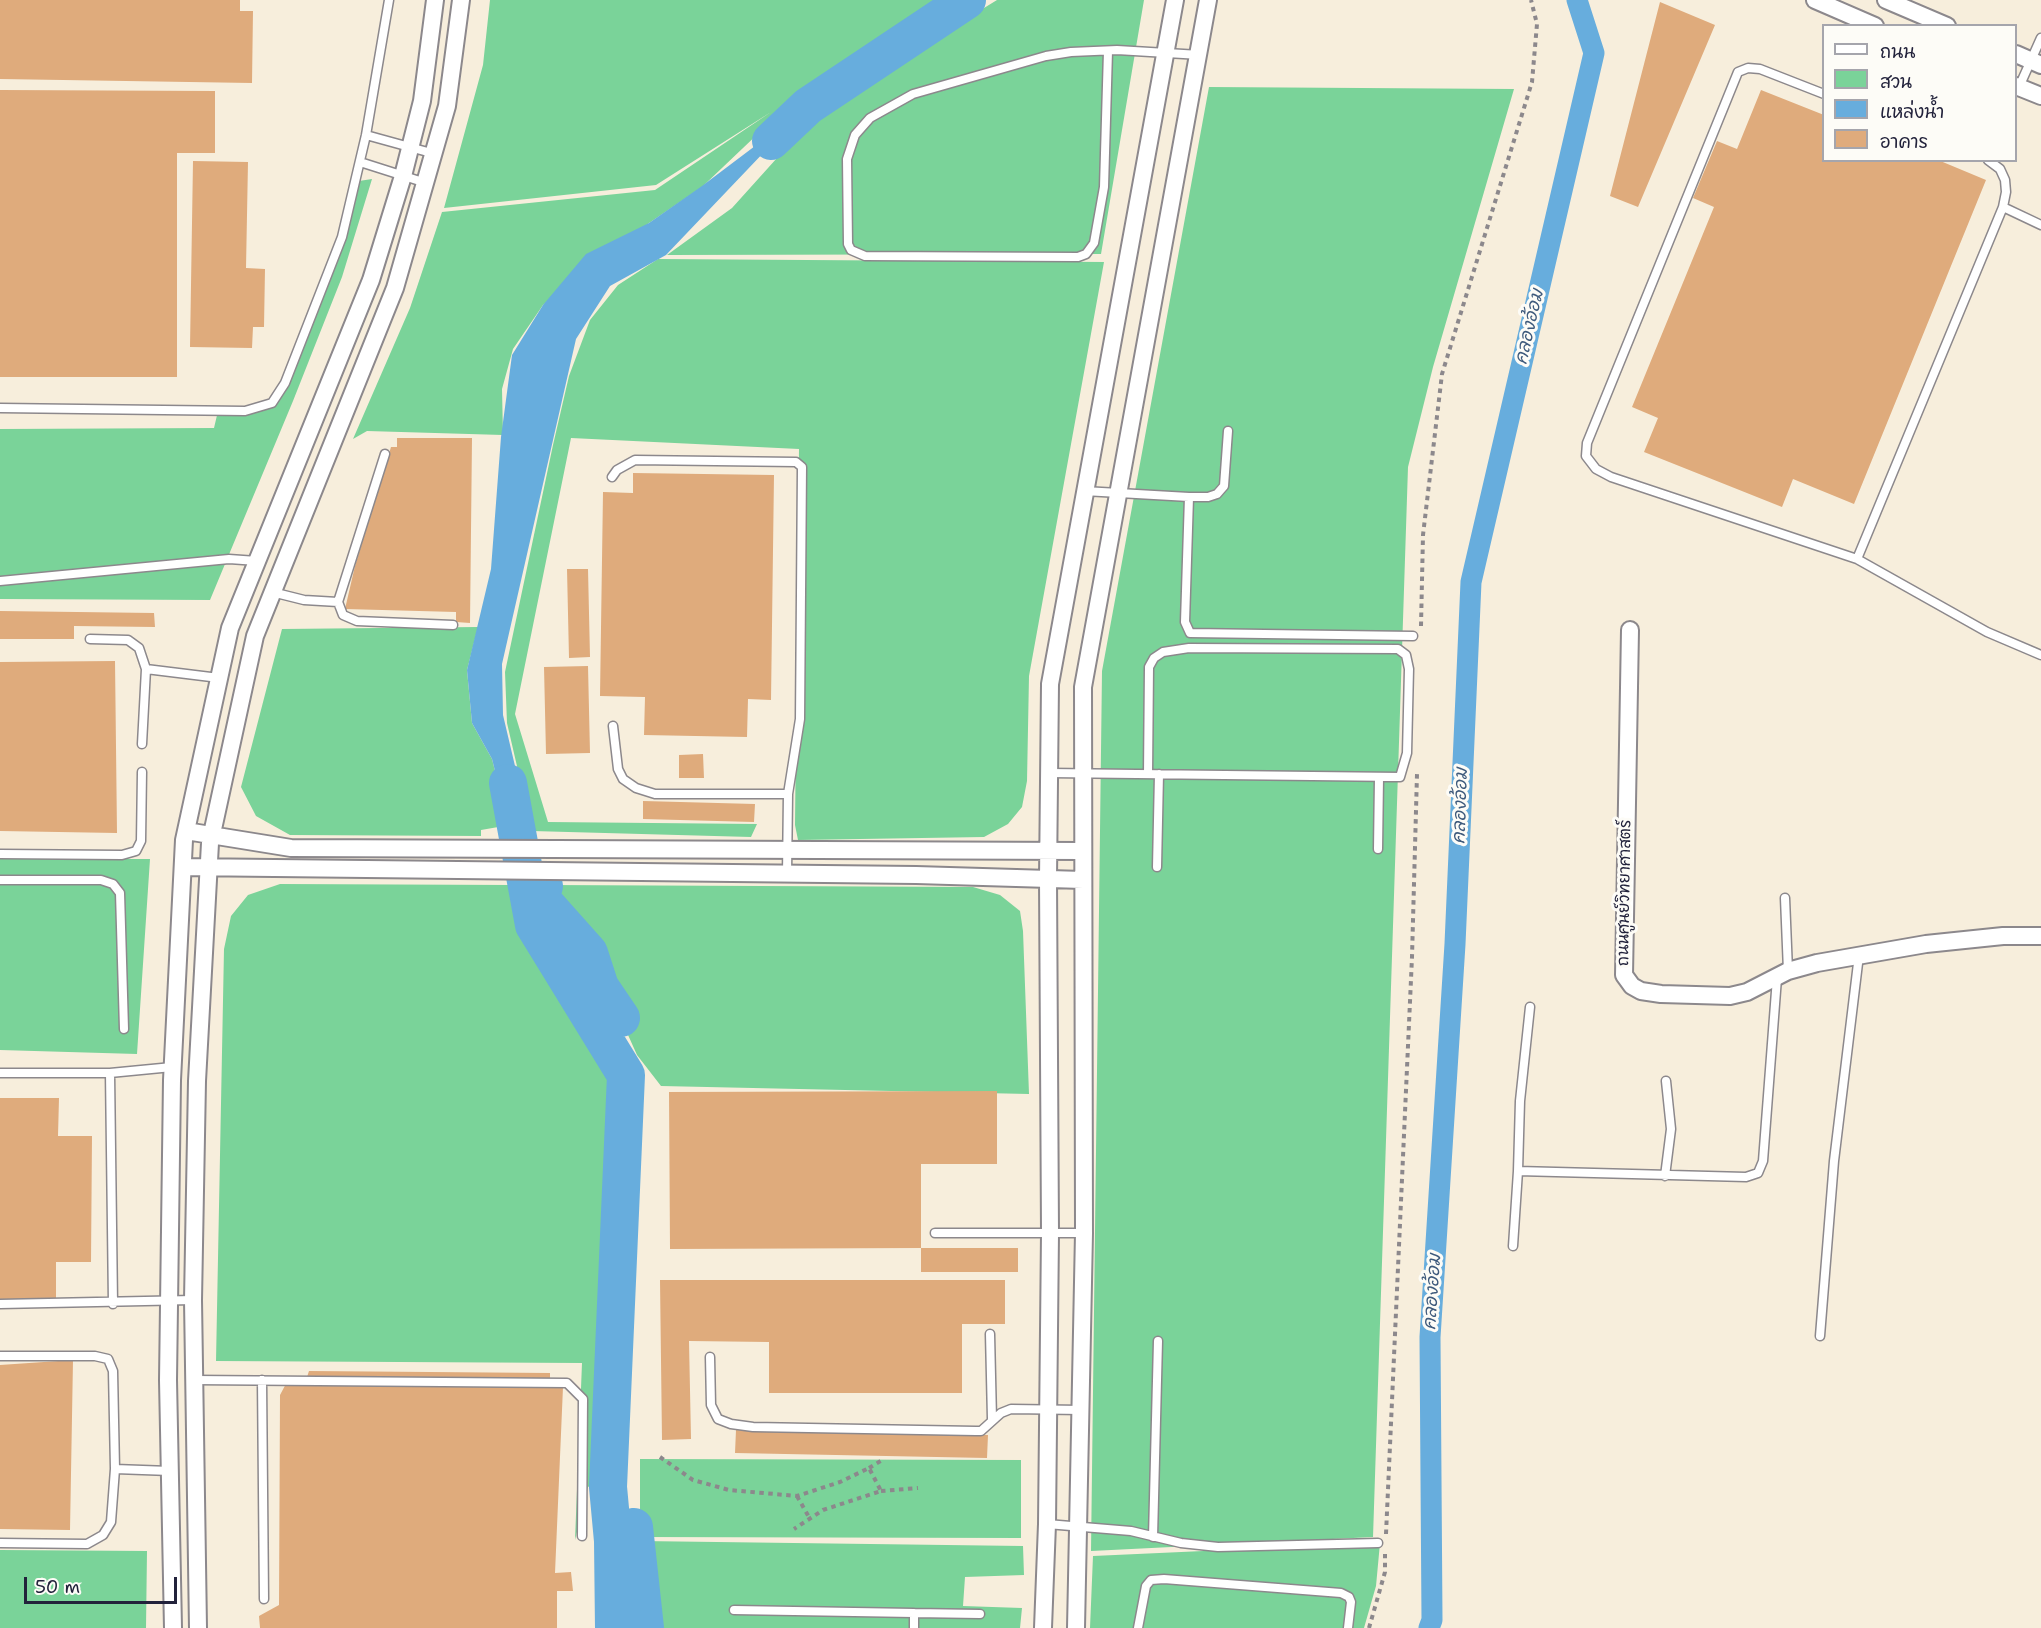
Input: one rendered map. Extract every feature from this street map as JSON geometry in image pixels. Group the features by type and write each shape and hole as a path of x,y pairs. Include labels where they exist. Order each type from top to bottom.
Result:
{"street":[{"path":"173,1628 170,1471 172,1067 186,831 230,628 371,280 403,176 422,101 435,0"},
{"path":"198,1628 193,1300 197,1081 212,834 255,636 396,288 447,106 461,0"},
{"path":"1042,1628 1047,1524 1050,1233 1048,879 1050,684 1175,0"},
{"path":"1076,1628 1080,1526 1084,1233 1083,687 1200,55 1208,0"},
{"path":"1815,0 1870,24"},
{"path":"1886,0 1942,24"},
{"path":"2017,87 2041,96"},
{"name":"ถนนศูนย์วิทยาศาสตร์","path":"1629,630 1624,975 1632,986 1641,991 1700,997 1730,996 1747,992 1783,975 1859,956 1926,944 2003,936 2041,936"},
{"path":"186,831 291,848 1049,853 1082,851"},
{"path":"183,867 1083,880"}],"lane":[{"path":"0,408 245,411 273,403 285,383 342,237 366,135 389,0"},
{"path":"2017,87 2041,38"},
{"path":"1108,51 1104,186 1094,243 1086,254 1078,256 865,256 851,250 848,244 847,159 855,135 870,117 913,94 1008,65 1071,52 1108,51 1200,55"},
{"path":"1822,93 1760,69 1748,68 1738,72 1587,443 1586,456 1596,469 1611,477 1857,559 1987,632 2041,655"},
{"path":"366,135 410,145 435,154"},
{"path":"360,162 426,183"},
{"path":"1857,559 2002,207 2006,192 2004,180 2000,169 1991,162"},
{"path":"2002,207 2041,225"},
{"path":"1084,491 1189,497 1208,497 1217,494 1224,486 1228,431"},
{"path":"384,454 338,602 343,615 357,621 453,625"},
{"path":"612,477 617,470 635,460 796,462 802,466 800,719 788,794 787,874"},
{"path":"1189,497 1185,622 1190,633 1413,636"},
{"path":"0,581 229,559 257,561"},
{"path":"273,592 304,600 338,602"},
{"path":"90,639 128,640 139,648 146,669 142,744"},
{"path":"1049,773 1400,777 1407,753 1409,669 1406,656 1398,649 1189,648 1163,652 1154,658 1149,667 1148,774"},
{"path":"146,669 219,678"},
{"path":"613,726 618,769 623,779 636,788 656,794 788,794"},
{"path":"0,854 122,855 135,851 141,841 142,772"},
{"path":"1157,867 1159,774"},
{"path":"1378,849 1379,778"},
{"path":"0,880 101,880 113,884 120,893 124,1029"},
{"path":"1518,1171 1746,1177 1758,1173 1763,1161 1783,975 1785,898"},
{"path":"1820,1336 1834,1161 1859,956"},
{"path":"1514,1246 1521,1101 1530,1007"},
{"path":"0,1073 110,1073 172,1067"},
{"path":"110,1073 113,1304"},
{"path":"1665,1176 1671,1130 1666,1081"},
{"path":"935,1233 1084,1233"},
{"path":"0,1304 113,1304 193,1300"},
{"path":"990,1334 992,1419"},
{"path":"1154,1537 1158,1341"},
{"path":"0,1356 95,1356 108,1359 113,1371 115,1469 111,1522 103,1535 87,1544 0,1543"},
{"path":"710,1358 711,1405 718,1419 753,1428 976,1431 985,1428 992,1419 1011,1409 1082,1410"},
{"path":"194,1380 567,1383 583,1399 582,1536"},
{"path":"262,1380 264,1599"},
{"path":"115,1469 170,1471"},
{"path":"1047,1524 1131,1531 1218,1547 1382,1542"},
{"path":"1138,1628 1146,1586 1151,1580 1164,1579 1341,1593 1349,1597 1351,1602 1348,1628"},
{"path":"734,1610 980,1614"},
{"path":"914,1613 914,1628"}],"path":[{"path":"1421,629 1423,535 1442,374 1532,81 1537,24 1532,0"},
{"path":"1382,1542 1412,957 1417,770"},
{"path":"660,1457 693,1480 729,1490 797,1496 840,1482 884,1460"},
{"path":"869,1468 881,1491"},
{"path":"794,1529 823,1510 881,1491 918,1488"},
{"path":"797,1496 810,1519"},
{"path":"1369,1628 1385,1572 1385,1552"}],"green space":[{"path":"490,0 936,0 804,90 702,187 649,223 543,305 513,349 502,389 503,435 367,431 353,439 410,308 442,212 655,190 771,112 656,185 444,208 483,65"},
{"path":"997,0 1144,0 1101,254 667,255 732,208 822,108"},
{"path":"1209,87 1514,89 1433,367 1408,467 1373,1537 1091,1551 1102,671"},
{"path":"372,179 342,277 210,600 0,599 0,429 214,428 218,411 268,404 290,370 359,181"},
{"path":"658,259 1104,262 1029,676 1027,781 1022,807 1008,824 984,837 798,840 795,825 799,449 571,438 515,714 548,822 757,824 751,837 532,831 507,723 505,672 553,445 569,376 590,320 618,285"},
{"path":"478,627 467,670 472,723 492,759 502,799 504,826 481,830 481,836 290,835 256,816 241,787 282,629"},
{"path":"0,859 150,859 137,1054 0,1050"},
{"path":"280,884 512,885 517,905 516,921 614,1072 608,1475 588,1487 575,1540 582,1363 216,1361 224,949 231,916 248,895"},
{"path":"548,885 973,887 1000,895 1020,911 1023,931 1029,1094 661,1086 637,1055 620,1017 600,987 589,953 543,900"},
{"path":"640,1459 1021,1460 1021,1538 640,1537"},
{"path":"640,1541 1023,1546 1024,1575 965,1577 963,1606 1022,1608 1020,1628 651,1628"},
{"path":"1380,1543 1376,1586 1364,1628 1090,1628 1093,1556"},
{"path":"0,1550 147,1551 146,1628 0,1628"}],"water":[{"path":"808,106 666,255 610,286 576,339 502,664 503,715 531,834 502,834 502,799 492,759 472,723 467,670 491,569 501,437 512,355 543,305 586,254 649,223"}],"building":[{"path":"0,0 240,0 240,11 253,11 252,83 0,79"},
{"path":"1660,2 1715,25 1638,207 1610,196"},
{"path":"0,90 215,91 215,153 177,153 177,377 0,377"},
{"path":"1761,90 1822,114 1822,162 1943,162 1986,180 1854,504 1793,479 1782,507 1644,452 1658,418 1632,407 1714,207 1693,198 1717,141 1737,149"},
{"path":"193,161 248,162 246,268 265,269 264,327 253,327 252,348 190,347"},
{"path":"397,438 472,438 470,623 456,622 456,612 345,609 355,566 391,447 397,447"},
{"path":"633,473 774,475 771,700 748,699 747,737 644,735 645,697 600,696 603,492 633,493"},
{"path":"567,569 588,569 590,657 569,658"},
{"path":"0,611 154,613 155,627 74,626 74,639 0,639"},
{"path":"115,661 117,833 0,831 0,662"},
{"path":"588,666 590,753 546,754 544,667"},
{"path":"703,754 704,778 679,778 679,755"},
{"path":"643,801 755,804 754,822 643,819"},
{"path":"997,1091 997,1164 921,1164 921,1248 670,1249 669,1092"},
{"path":"0,1098 59,1098 58,1136 92,1136 91,1262 56,1262 56,1303 0,1302"},
{"path":"921,1248 1018,1248 1018,1272 921,1272"},
{"path":"660,1280 1005,1280 1005,1324 962,1324 962,1393 769,1393 769,1342 689,1341 691,1439 662,1440"},
{"path":"73,1360 70,1530 0,1529 0,1365"},
{"path":"309,1371 550,1373 550,1386 563,1387 555,1573 571,1572 573,1591 557,1591 557,1628 260,1628 259,1616 279,1605 280,1395 288,1380 307,1377"},
{"path":"736,1430 988,1435 987,1458 735,1453"}],"waterway":[{"path":"771,141 808,106 967,0"},
{"name":"คลองอ้อม","path":"1429,1628 1432,1620 1430,1337 1455,944 1471,582 1594,53 1577,0"},
{"path":"508,783 534,925 626,1075 608,1487 613,1541 614,1628"},
{"path":"544,886 540,898 589,953 600,987 621,1018"},
{"path":"634,1527 645,1628"}]}
